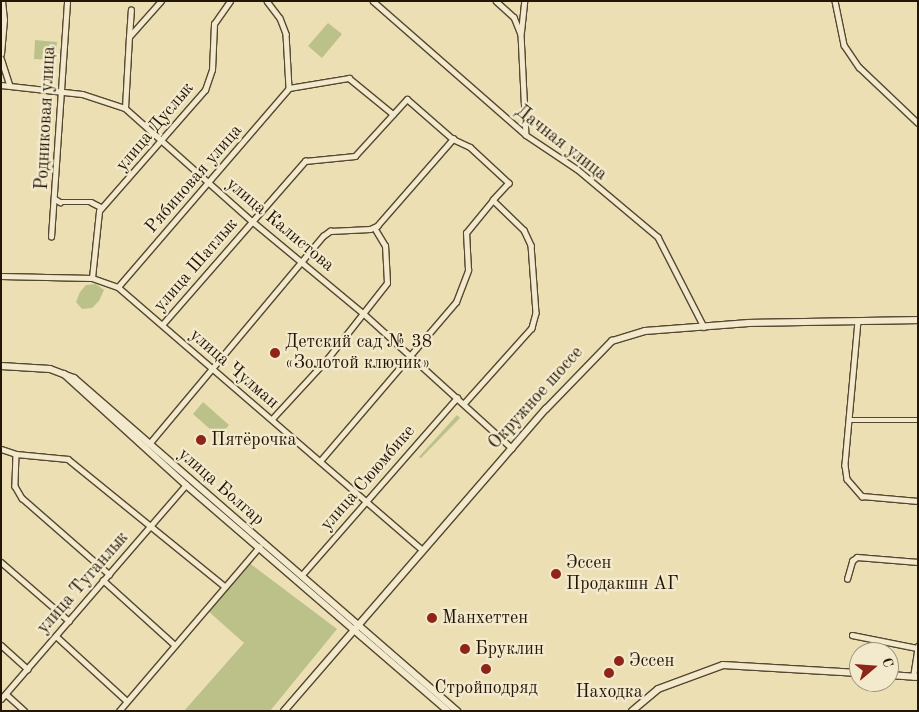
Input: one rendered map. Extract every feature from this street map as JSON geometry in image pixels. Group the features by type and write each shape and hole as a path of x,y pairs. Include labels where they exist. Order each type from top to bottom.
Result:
{"street":[{"path":"1,54 4,20 2,1"},
{"name":"Родниковая улица","path":"51,237 56,199 54,184 67,1"},
{"path":"129,37 161,1"},
{"name":"улица Дуслык","path":"102,207 162,142 208,84 214,24 230,1"},
{"path":"267,1 280,18 286,34 289,88 349,78 393,114"},
{"name":"Дачная улица","path":"373,1 526,135 577,169 658,237 704,327"},
{"path":"496,1 514,17 521,34"},
{"path":"524,1 521,34 526,135"},
{"path":"835,1 844,45 859,67 918,123"},
{"path":"125,108 131,10"},
{"path":"1,58 10,86"},
{"name":"улица Калистова","path":"1,85 97,97 125,108 252,221 363,313 512,448"},
{"name":"Рябиновая улица","path":"118,287 289,88"},
{"name":"улица Шатлык","path":"162,325 305,161 352,157 408,99 453,139"},
{"path":"148,444 301,262 330,231 374,228 453,139 470,147 509,183 466,233 468,270 456,302 321,460"},
{"path":"56,199 60,202 91,202 102,207 92,278"},
{"path":"464,404 532,328 536,320 529,239 493,200"},
{"path":"272,419 363,313 388,280 385,246 374,228"},
{"name":"улица Чулман","path":"1,276 92,278 118,287 422,549"},
{"name":"Окружное шоссе","path":"284,711 422,549 587,364 612,341 645,331 749,322 918,320"},
{"path":"858,321 845,473 851,486 862,496 918,501"},
{"name":"улица Болгар","path":"1,366 50,369 74,378 301,576 356,627"},
{"name":"улица Болгар","path":"64,374 186,486 356,627"},
{"name":"улица Сююмбике","path":"301,576 457,398"},
{"path":"850,420 918,420"},
{"path":"1,449 16,454 68,459 224,586"},
{"path":"16,454 14,481 19,495 109,574"},
{"name":"улица Туганлык","path":"1,699 186,486"},
{"path":"119,711 224,586 259,548"},
{"path":"847,579 852,560 857,557 918,562"},
{"path":"1,562 69,621"},
{"path":"103,580 175,645"},
{"path":"356,627 448,711"},
{"path":"356,627 457,711"},
{"path":"852,635 917,647 915,677 899,676"},
{"path":"56,636 127,701"},
{"path":"1,645 28,668"},
{"path":"632,711 658,689 723,665 849,672"},
{"path":"6,694 25,711"}],"green space":[{"path":"328,23 342,34 322,58 308,46"},
{"path":"35,40 57,42 55,60 34,59"},
{"path":"96,284 104,290 99,301 92,308 82,309 76,302 80,292 86,285"},
{"path":"203,402 229,425 219,437 193,414"},
{"path":"457,415 460,418 421,458 419,457"},
{"path":"248,562 337,629 270,711 184,711 244,643 207,610"}],"place":[{"name":"Детский сад № 38 «Золотой ключик»","path":"275,353"},
{"name":"Пятёрочка","path":"201,440"},
{"name":"Эссен Продакшн АГ","path":"556,574"},
{"name":"Манхеттен","path":"432,618"},
{"name":"Бруклин","path":"465,649"},
{"name":"Эссен","path":"619,661"},
{"name":"Стройподряд","path":"486,669"},
{"name":"Находка","path":"609,673"}]}
